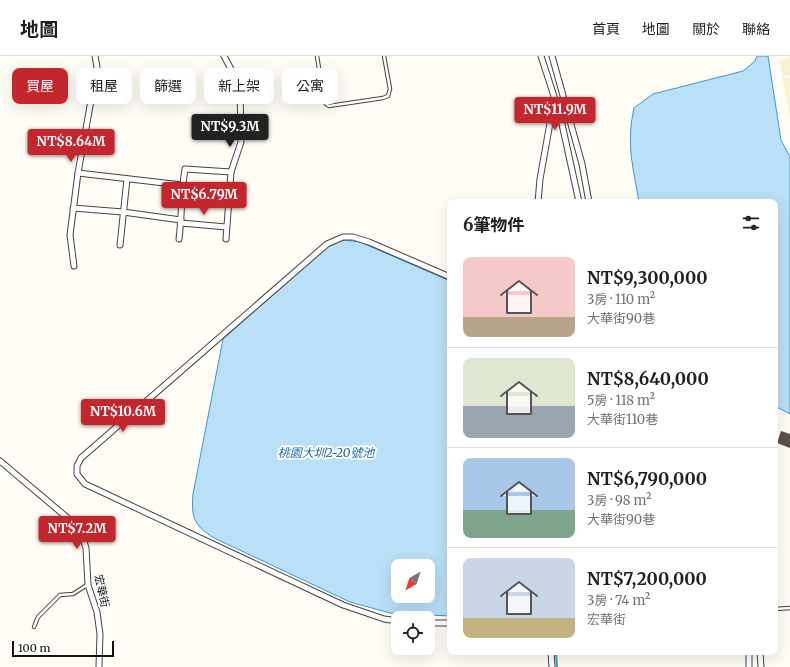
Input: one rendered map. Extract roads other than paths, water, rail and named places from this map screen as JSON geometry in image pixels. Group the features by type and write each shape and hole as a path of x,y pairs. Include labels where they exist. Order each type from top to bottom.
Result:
{"street":[{"path":"74,266 70,235 78,173 97,67 94,56"},
{"path":"224,56 240,86 241,142 231,172 226,239"},
{"path":"541,56 560,115 578,199"},
{"path":"552,56 582,164 588,199"},
{"path":"538,199 540,179 550,123 560,115 568,112"},
{"path":"179,239 182,185 185,169 231,172"},
{"path":"78,173 182,185"},
{"path":"120,245 127,179"},
{"path":"73,208 124,212 226,227"},
{"path":"391,620 343,605 85,484 77,474 77,466 81,458 327,244 343,237 353,237 369,242 447,276"},
{"name":"宏華街","path":"0,461 70,520 81,532 86,548 88,585 97,612 100,634 99,667"},
{"path":"435,623 447,623"},
{"path":"551,655 552,667"},
{"path":"749,655 749,667"},
{"path":"760,655 761,667"}],"lane":[{"path":"317,56 324,103 329,106 388,96 390,89 384,56"},
{"path":"34,628 38,617 60,595 73,594 88,585"},
{"path":"778,609 790,608"}],"water":[{"path":"757,56 768,56 781,140 790,157 790,414 778,408 778,199 638,199 631,155 630,144 634,108 653,94 743,71 755,61"},
{"name":"桃園大圳2-20號池","path":"344,240 360,242 447,280 447,616 435,615 435,611 391,611 390,613 350,602 214,538 207,534 198,525 193,515 193,494 223,339 319,253 329,245"}],"waterway":[{"path":"556,655 557,667"}]}
